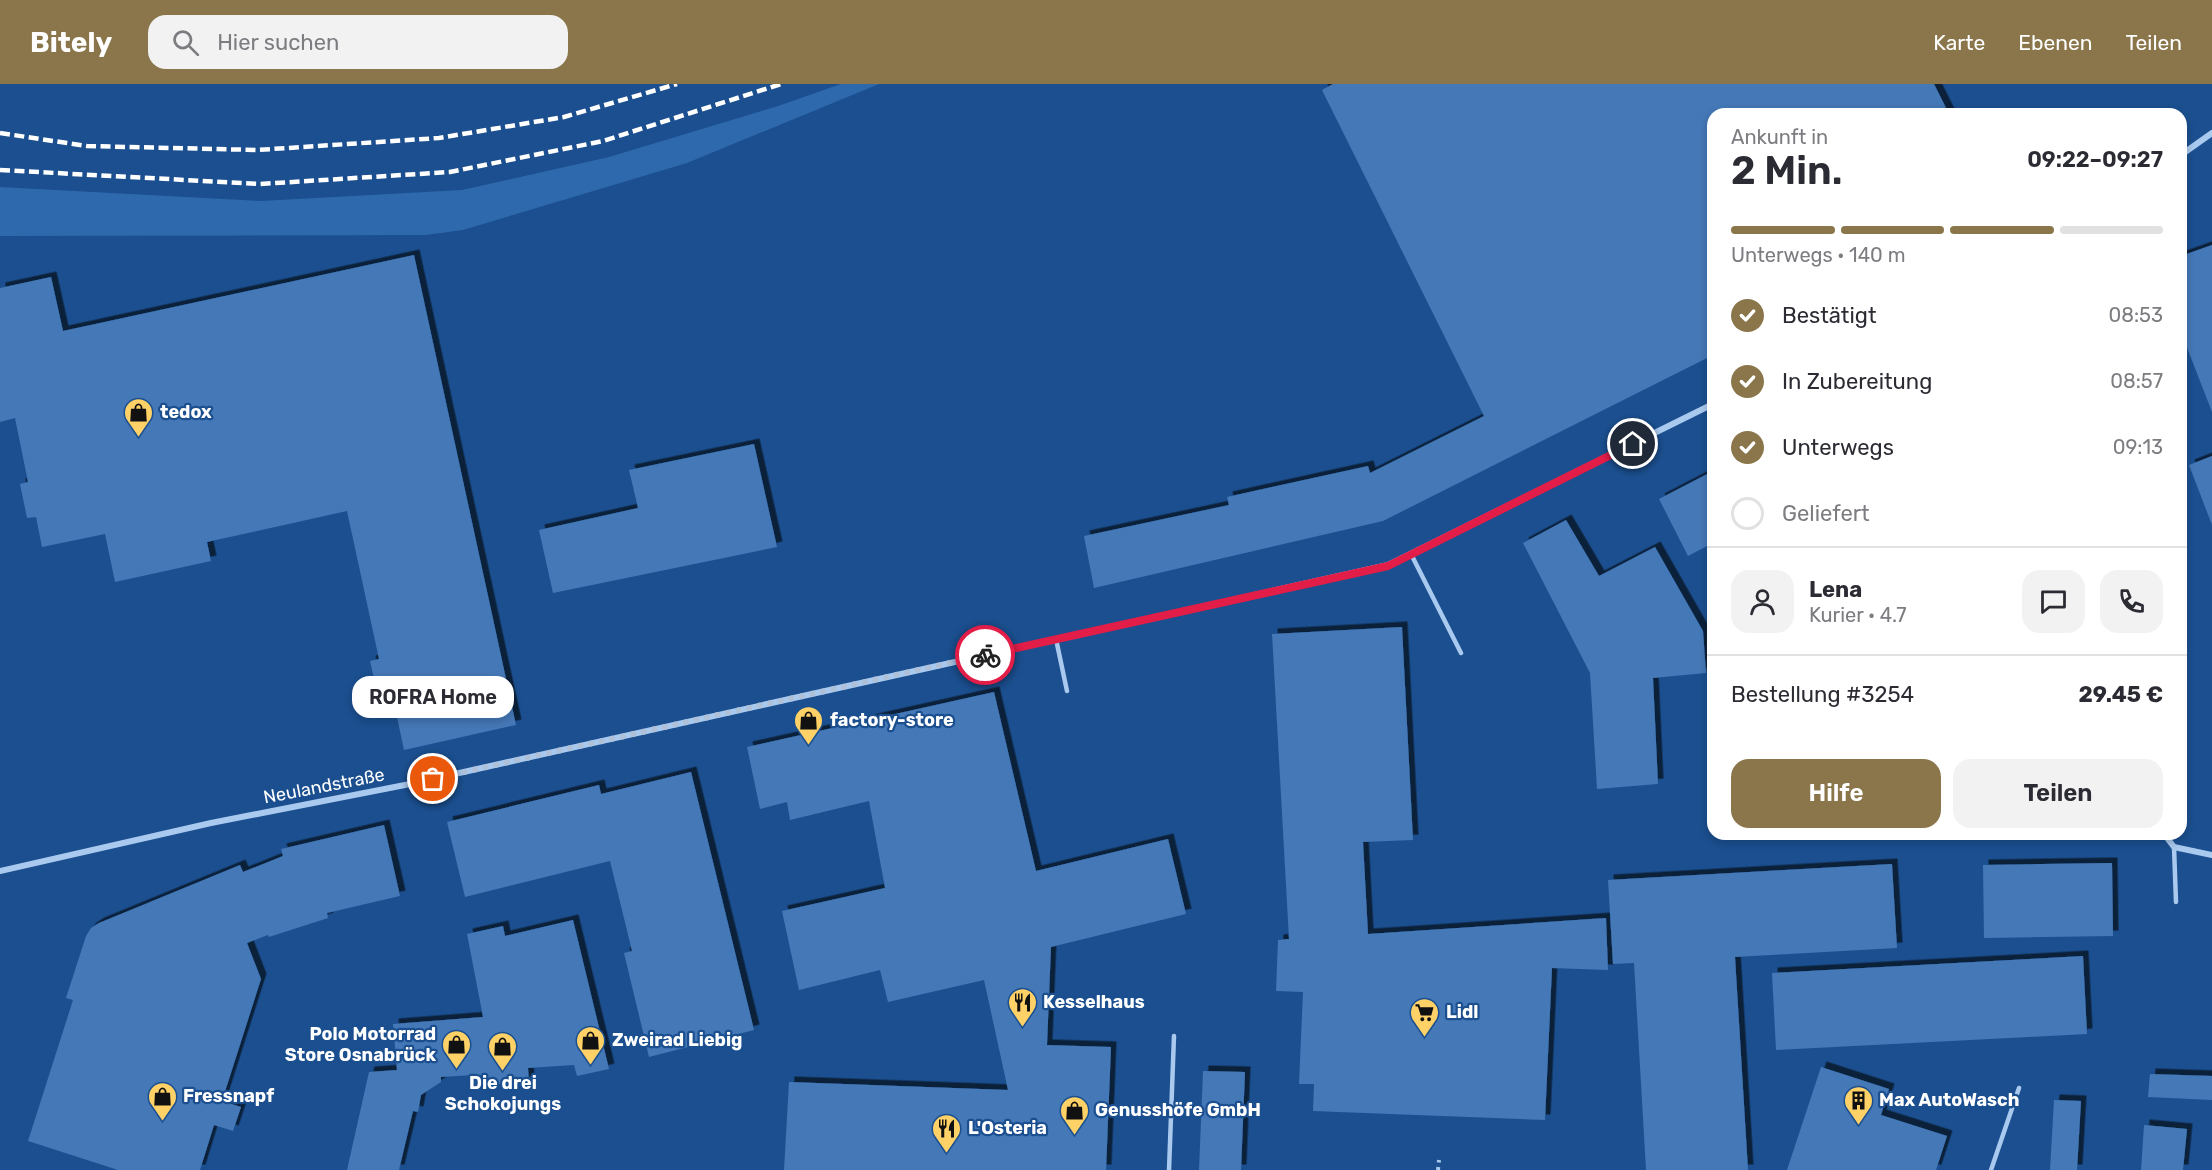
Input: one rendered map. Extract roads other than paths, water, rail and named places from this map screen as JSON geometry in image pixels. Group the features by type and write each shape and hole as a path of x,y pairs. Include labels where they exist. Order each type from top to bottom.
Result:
{"street":[{"path":"2187,151 2212,133"},
{"name":"Neulandstraße","path":"0,872 211,823 410,784 1388,566 1707,407"},
{"path":"2169,840 2174,847 2212,855"}],"lane":[{"path":"1411,554 1461,653"},
{"path":"1056,639 1067,691"},
{"path":"2174,847 2176,902"},
{"path":"1169,1170 1174,1036"},
{"path":"1991,1170 2019,1088"}],"railway":[{"path":"0,133 87,146 257,150 439,138 564,117 677,84"},
{"path":"0,170 260,184 450,172 603,141 781,84"}],"place":[{"name":"tedox","path":"139,438"},
{"name":"factory-store","path":"809,746"},
{"name":"ROFRA Home","path":"433,779"},
{"name":"Kesselhaus","path":"1022,1028"},
{"name":"Lidl","path":"1425,1038"},
{"name":"Zweirad Liebig","path":"591,1066"},
{"name":"Polo Motorrad Store Osnabrück","path":"457,1070"},
{"name":"Die drei Schokojungs","path":"503,1072"},
{"name":"Fressnapf","path":"162,1122"},
{"name":"Max AutoWasch","path":"1858,1126"},
{"name":"Genusshöfe GmbH","path":"1074,1136"},
{"name":"L'Osteria","path":"947,1154"}]}
